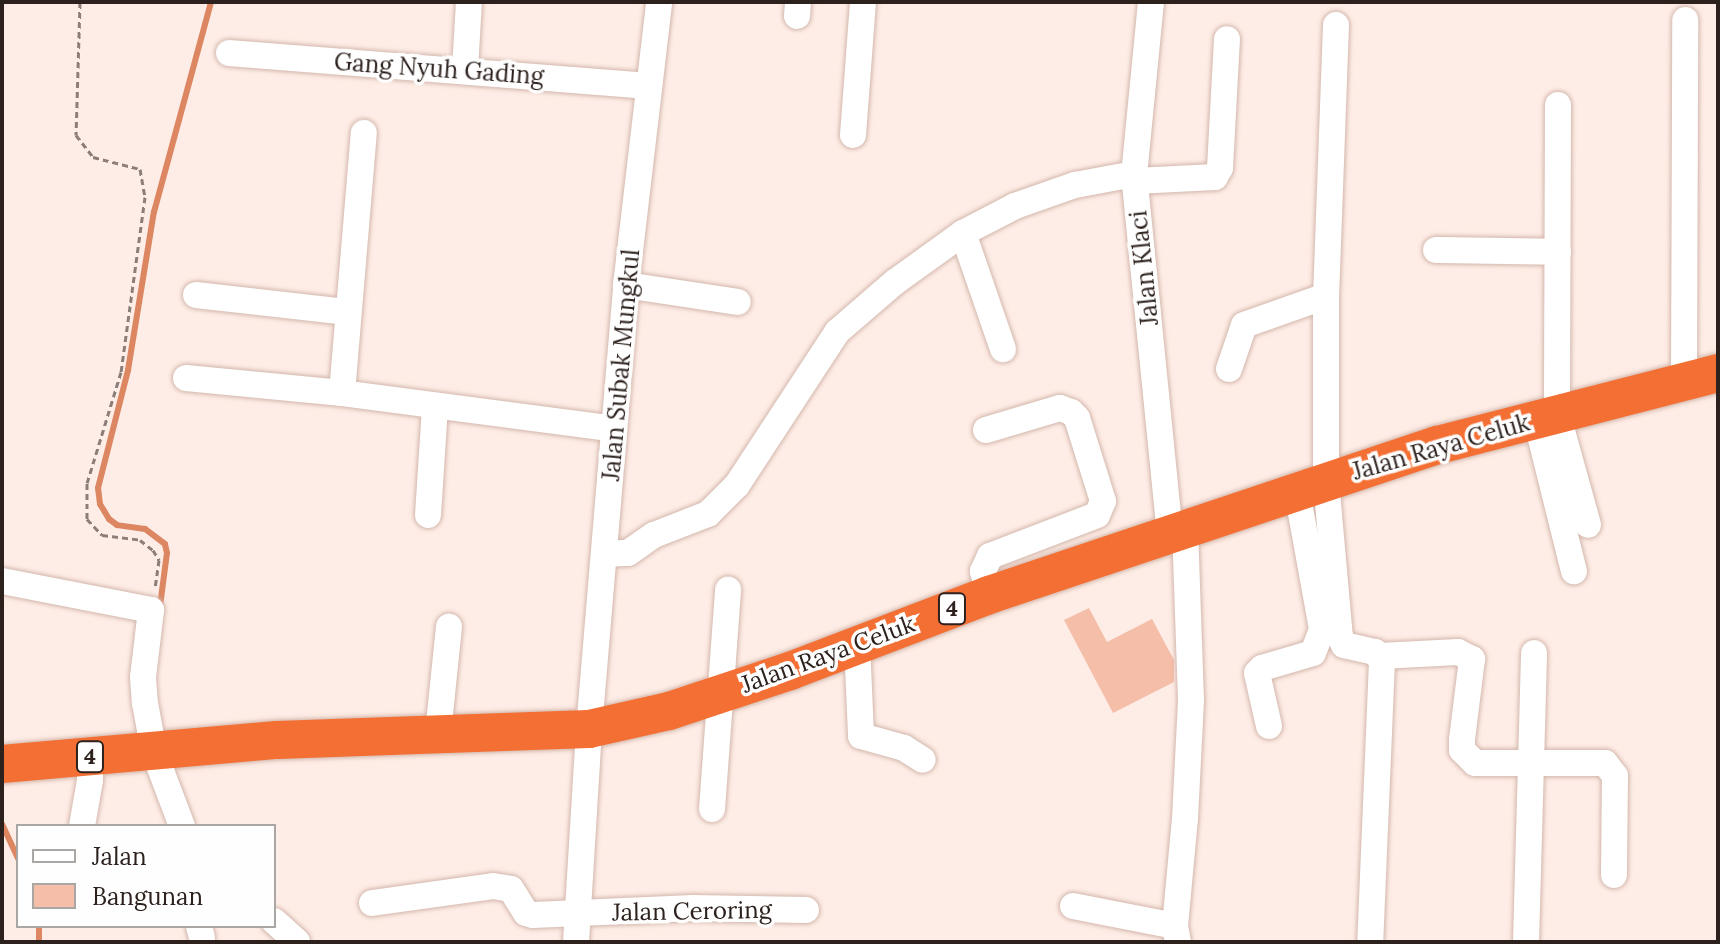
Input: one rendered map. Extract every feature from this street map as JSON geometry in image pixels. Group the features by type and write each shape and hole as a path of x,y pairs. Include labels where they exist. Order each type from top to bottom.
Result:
{"highway":[{"name":"Jalan Raya Celuk","path":"10,763 277,740 589,729 669,711 790,671 989,595 1178,532 1307,494 1438,445 1701,377"}],"street":[{"path":"465,69 469,2"},
{"name":"Jalan Subak Mungkul","path":"576,942 589,729 606,554 626,285 659,2"},
{"path":"853,135 863,2"},
{"name":"Jalan Klaci","path":"1151,2 1135,178 1178,532 1191,700 1176,934"},
{"path":"1685,20 1701,377"},
{"path":"1269,726 1257,673 1262,668 1313,653 1322,629 1307,494 1326,296 1336,25"},
{"path":"606,554 628,553 654,535 708,514 737,485 837,332 895,282 963,233 1015,206 1075,185 1135,178 1215,177 1220,168 1227,39"},
{"name":"Gang Nyuh Gading","path":"229,53 465,69 649,86"},
{"path":"1558,105 1558,252 1547,416 1574,571"},
{"path":"342,393 364,133"},
{"path":"963,233 1003,349"},
{"path":"1436,250 1558,252"},
{"path":"626,285 738,302"},
{"path":"196,295 348,312"},
{"path":"1229,369 1244,325 1326,296"},
{"path":"186,378 342,393 614,429"},
{"path":"428,515 435,406"},
{"path":"986,430 1060,408 1071,412 1077,418 1103,501 1097,515 990,556 983,565 989,595"},
{"path":"1547,416 1588,525"},
{"path":"1307,494 1340,637 1348,647 1380,656 1458,652 1468,656 1472,666 1462,750 1467,758 1484,766 1600,761 1611,769 1615,776 1614,875"},
{"path":"2,581 151,610 143,677 181,824"},
{"path":"712,809 723,692 728,590"},
{"path":"438,733 449,627"},
{"path":"857,643 861,736 904,748 923,760"},
{"path":"1526,942 1534,653"},
{"path":"1370,942 1380,656"},
{"path":"82,824 90,780 90,757"},
{"name":"Jalan Ceroring","path":"372,903 504,887 511,889 526,913 693,908 806,910"},
{"path":"1073,906 1176,934"},
{"path":"276,923 297,942"}],"path":[{"path":"80,2 76,135 88,154 140,169 145,197 121,372 87,483 87,519 102,535 140,540 157,555 151,610"}],"building":[{"path":"1089,608 1107,642 1152,619 1174,660 1174,682 1113,713 1064,620"}],"waterway":[{"path":"160,606 167,553 165,544 145,529 117,525 109,519 100,504 98,488 128,370 154,212 211,2"},
{"path":"2,824 16,855"},
{"path":"39,928 39,942"}]}
